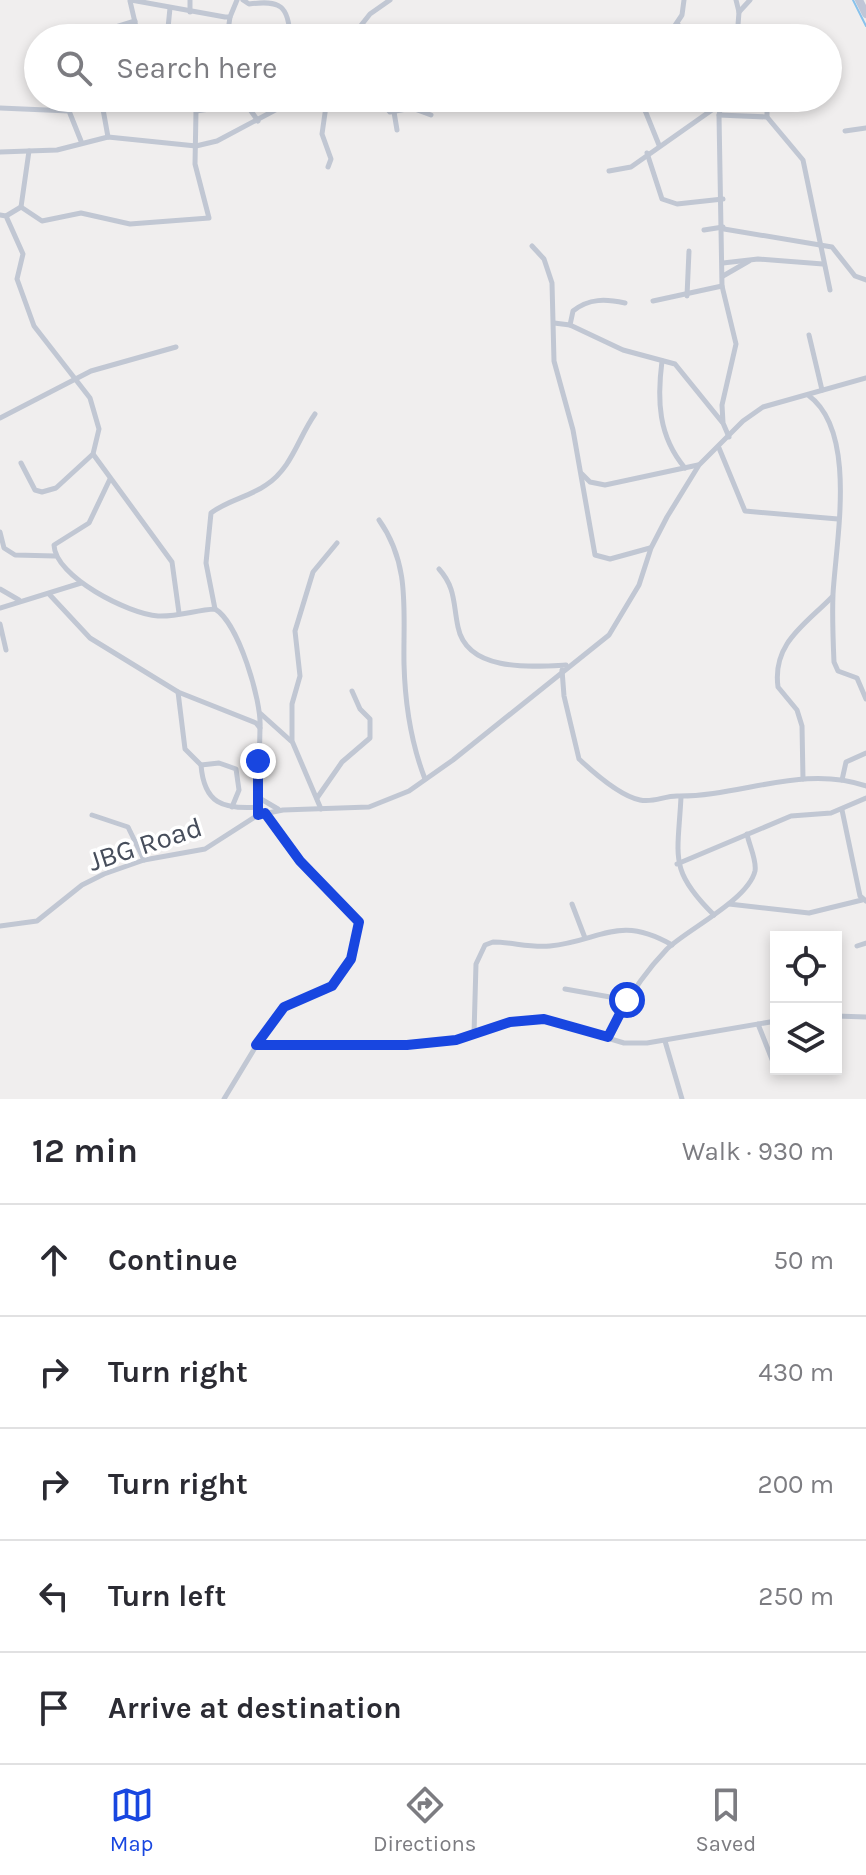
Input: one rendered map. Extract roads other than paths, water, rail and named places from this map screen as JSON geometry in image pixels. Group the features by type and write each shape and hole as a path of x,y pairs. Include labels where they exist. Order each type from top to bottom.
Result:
{"main road":[{"path":"859,0 866,14"}],"street":[{"path":"125,24 135,21 130,0 230,17"},
{"path":"190,0 190,12"},
{"path":"229,24 240,0 249,4 268,1 279,5 288,16 289,24"},
{"path":"362,24 370,14 390,0"},
{"path":"677,24 684,0"},
{"path":"736,0 738,24"},
{"path":"739,12 750,0"},
{"path":"168,24 170,8"},
{"path":"0,108 24,109"},
{"path":"69,112 81,141"},
{"path":"104,112 108,137"},
{"path":"21,207 42,221 81,213 130,224 148,220 206,219 209,213 196,170 196,112"},
{"path":"252,112 258,121"},
{"path":"0,152 66,149 81,141 108,137 196,146 217,141 274,112"},
{"path":"325,112 322,134 331,159 328,167"},
{"path":"394,112 397,130"},
{"path":"423,112 431,115"},
{"path":"646,112 659,145"},
{"path":"609,171 631,167 706,112"},
{"path":"720,112 724,228 722,286 736,344 724,393 723,423"},
{"path":"767,112 767,117 803,160 830,290"},
{"path":"719,115 767,117"},
{"path":"845,131 866,128"},
{"path":"21,207 29,151"},
{"path":"647,153 662,199 677,204 723,199"},
{"path":"21,207 3,215 23,254 17,279 34,326 93,403 99,429 93,454 56,488 42,492 35,490 21,463"},
{"path":"704,230 724,228 819,243 836,249 855,276 866,280"},
{"path":"532,246 544,259 552,283 554,361 581,474 595,555 610,559 651,548"},
{"path":"687,296 689,251"},
{"path":"723,263 752,259 823,264"},
{"path":"722,277 752,259"},
{"path":"653,301 722,286"},
{"path":"570,325 573,311 584,304 606,299 625,303"},
{"path":"554,323 570,325 623,350 675,364 723,423 729,437"},
{"path":"809,335 822,390"},
{"path":"0,418 72,379 108,364 176,347"},
{"path":"662,361 660,413 671,448 686,468"},
{"path":"262,814 283,810 369,807 409,791 609,635 639,585 651,548 699,465 729,437 763,407 866,378"},
{"path":"807,394 820,403 833,429 838,471 833,596 836,668 857,678 866,699"},
{"path":"224,1099 256,1045 284,1007 332,986 351,959 359,928 359,922 300,861 262,814 257,779 261,714 228,619 215,609 206,563 211,513 225,502 270,483 292,457 315,414"},
{"path":"719,448 745,511 838,519"},
{"path":"93,454 172,562 179,613"},
{"path":"581,474 590,482 605,485 699,465"},
{"path":"110,479 89,523 56,542 56,556 69,574 145,614 215,609"},
{"path":"379,520 399,558 406,603 404,663 408,707 418,761 425,779"},
{"path":"0,532 8,552"},
{"path":"321,809 292,741 292,704 300,676 295,631 313,572 337,543"},
{"path":"0,554 56,556"},
{"path":"439,569 452,585 462,641 469,650 479,657 531,669 565,668"},
{"path":"0,608 82,583"},
{"path":"0,589 20,600"},
{"path":"49,594 90,638 178,692 252,721 260,728"},
{"path":"803,779 804,733 797,710 778,687 779,664 794,631 833,596"},
{"path":"0,624 6,650"},
{"path":"565,668 564,696 579,759 634,799 652,801 772,781 803,779 842,780 866,786"},
{"path":"317,798 342,762 370,738 370,719 360,709 352,691"},
{"path":"178,692 185,749 201,765 207,795 232,807 260,807"},
{"path":"261,714 292,741"},
{"path":"842,780 846,762 866,753"},
{"path":"201,765 219,763 236,769 239,790 232,807"},
{"path":"681,797 677,864 686,886 714,915"},
{"path":"677,864 791,816 842,810 866,798"},
{"path":"261,799 283,810"},
{"path":"728,904 756,904 809,913 864,900 842,810"},
{"name":"JBG Road","path":"0,926 37,921 82,885 144,860 205,849 262,814"},
{"path":"92,815 128,827 144,860"},
{"path":"608,1037 627,1000 672,945 728,904 755,871 747,834"},
{"path":"572,904 585,938"},
{"path":"474,1034 476,964 485,945 506,942 537,947 585,938 604,930 652,935 672,945"},
{"path":"857,946 866,943"},
{"path":"565,989 627,1000"},
{"path":"842,1016 866,1017"},
{"path":"256,1045 407,1045 474,1034 510,1022 544,1019 624,1043 651,1043 770,1022"},
{"path":"758,1024 770,1054"},
{"path":"665,1041 682,1099"},
{"path":"651,1043 669,1053"}],"waterway":[{"path":"853,0 866,26"}]}
